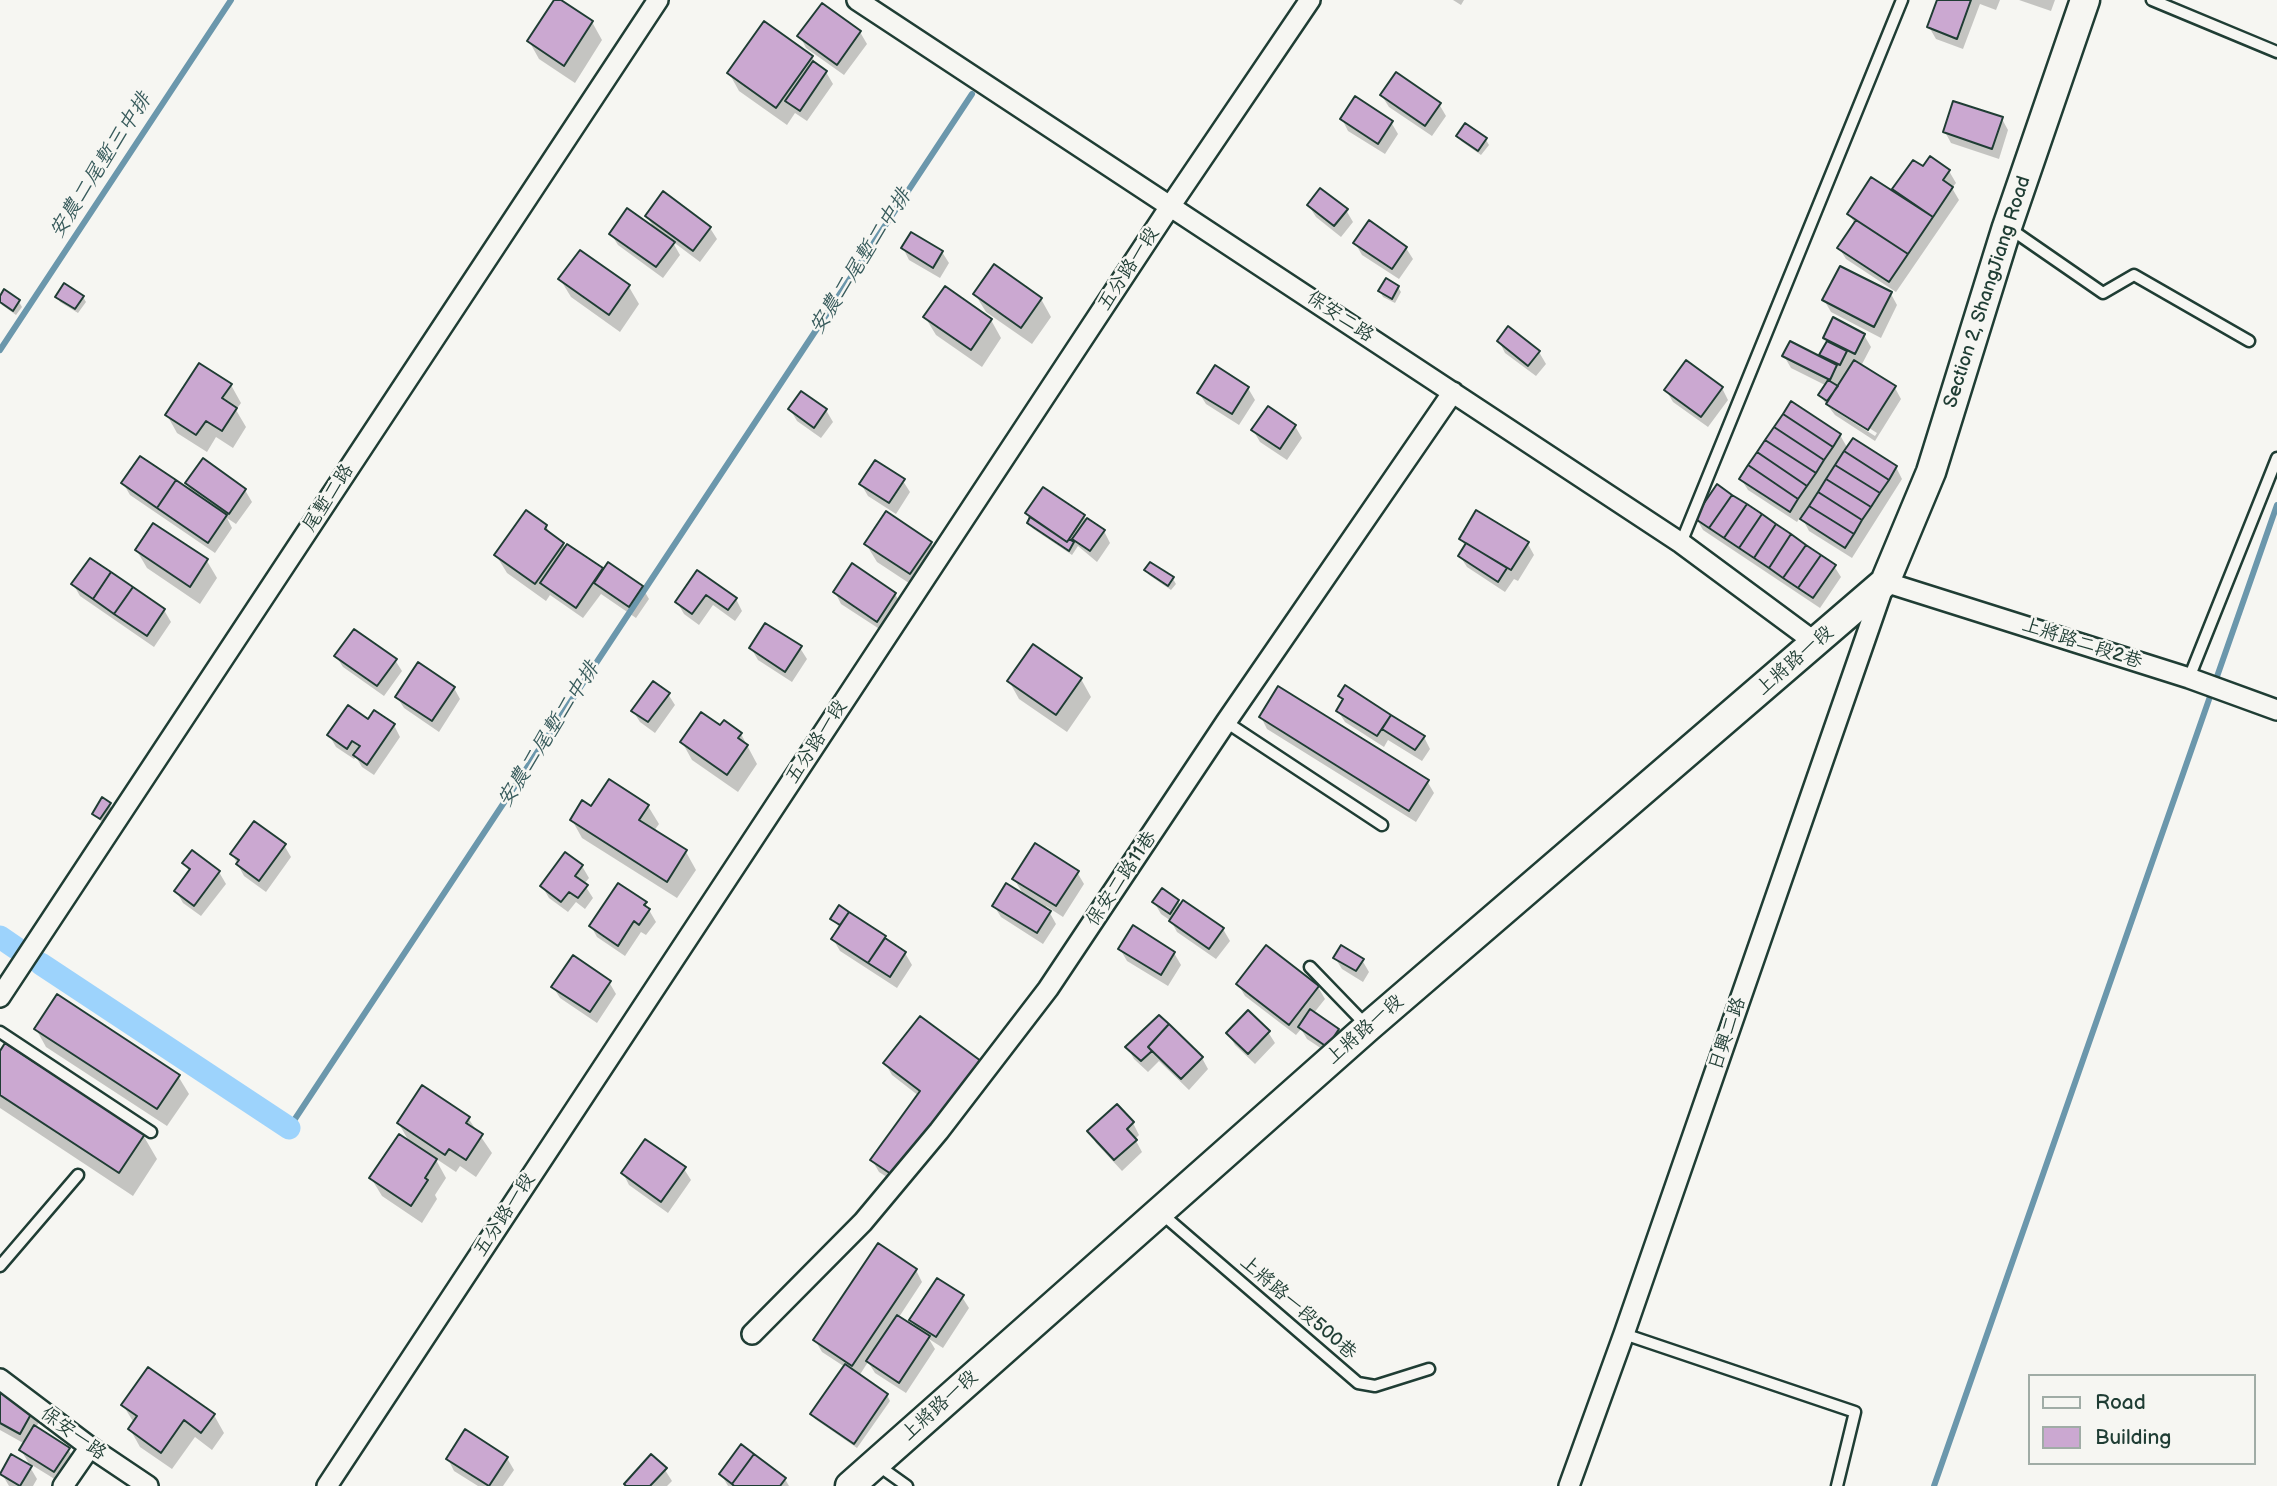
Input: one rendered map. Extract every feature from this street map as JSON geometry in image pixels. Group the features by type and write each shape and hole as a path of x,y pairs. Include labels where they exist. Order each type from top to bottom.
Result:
{"main road":[{"name":"Section 2, ShangJiang Road","path":"1885,582 1931,472 2007,227 2085,0"},
{"name":"上將路一段","path":"850,1486 1368,1027 1885,582"}],"street":[{"name":"尾塹二路","path":"0,997 658,0"},
{"name":"保安二路","path":"858,0 1681,543 1816,643"},
{"name":"五分路一段","path":"327,1486 1171,205 1310,0"},
{"name":"保安二路11巷","path":"752,1334 863,1222 939,1130 1048,989 1226,722 1453,392"},
{"name":"上將路二段2巷","path":"1885,582 2189,678 2277,710"},
{"name":"日興二路","path":"1569,1486 1885,582"},
{"name":"保安一路","path":"0,1379 90,1447 148,1486"},
{"path":"63,1486 90,1447"}],"lane":[{"path":"1681,543 1902,0"},
{"path":"2152,0 2277,52"},
{"path":"2007,227 2103,293 2134,275 2249,341"},
{"path":"2189,678 2277,458"},
{"path":"1226,722 1382,825"},
{"path":"1310,967 1368,1027"},
{"path":"0,1032 151,1132"},
{"path":"0,1266 78,1175"},
{"name":"上將路一段500巷","path":"1158,1211 1359,1384 1375,1386 1429,1369"},
{"path":"1624,1334 1855,1412 1837,1486"},
{"path":"876,1463 907,1486"}],"building":[{"path":"554,0 561,0 593,21 564,66 527,41"},
{"path":"1937,0 1971,0 1957,39 1927,27"},
{"path":"822,3 861,31 837,65 797,36"},
{"path":"764,21 813,56 776,108 727,73"},
{"path":"813,61 827,71 800,111 785,101"},
{"path":"1396,72 1441,103 1425,126 1380,95"},
{"path":"1355,96 1393,121 1378,144 1340,119"},
{"path":"1953,101 2003,117 1992,149 1943,132"},
{"path":"1465,123 1487,138 1478,151 1456,136"},
{"path":"1930,156 1950,170 1943,180 1953,187 1933,217 1892,189 1913,160 1923,166"},
{"path":"1871,177 1933,217 1908,254 1847,214"},
{"path":"1320,188 1348,209 1334,226 1307,205"},
{"path":"663,191 711,227 693,251 645,216"},
{"path":"627,208 675,242 656,267 609,234"},
{"path":"1369,220 1407,247 1392,269 1353,243"},
{"path":"1856,220 1908,254 1889,282 1837,248"},
{"path":"911,232 943,251 933,268 901,248"},
{"path":"580,250 630,285 609,315 558,279"},
{"path":"994,264 1042,298 1021,328 973,294"},
{"path":"1840,266 1892,292 1874,327 1822,300"},
{"path":"1386,278 1399,286 1392,299 1378,291"},
{"path":"64,283 84,296 75,309 55,297"},
{"path":"945,286 992,319 971,350 923,317"},
{"path":"4,289 20,300 13,311 0,302"},
{"path":"1833,317 1865,334 1855,354 1823,338"},
{"path":"1508,326 1540,351 1528,366 1497,341"},
{"path":"1790,341 1837,365 1830,380 1782,356"},
{"path":"1827,341 1847,351 1840,365 1819,355"},
{"path":"1686,360 1723,387 1701,417 1664,390"},
{"path":"1854,360 1896,386 1868,430 1826,404"},
{"path":"199,363 232,384 222,398 237,408 222,431 206,421 196,435 165,415"},
{"path":"1215,365 1249,387 1232,414 1197,393"},
{"path":"1828,380 1838,386 1827,401 1818,395"},
{"path":"801,391 827,409 814,428 788,409"},
{"path":"1791,401 1841,434 1833,447 1783,414"},
{"path":"1268,406 1296,425 1280,449 1251,430"},
{"path":"1783,414 1833,447 1824,460 1774,427"},
{"path":"1774,427 1824,460 1816,473 1765,440"},
{"path":"1853,438 1897,466 1889,480 1844,451"},
{"path":"1765,440 1816,473 1807,486 1757,452"},
{"path":"1844,451 1889,480 1880,493 1835,465"},
{"path":"1757,452 1807,486 1798,499 1748,465"},
{"path":"140,456 176,480 157,508 121,483"},
{"path":"203,458 246,489 229,514 185,483"},
{"path":"875,460 905,479 889,503 859,484"},
{"path":"1748,465 1798,499 1790,512 1739,479"},
{"path":"1835,465 1880,493 1871,507 1826,479"},
{"path":"1826,479 1871,507 1862,520 1818,492"},
{"path":"176,480 227,515 208,543 157,508"},
{"path":"1717,484 1732,495 1709,528 1694,518"},
{"path":"1043,487 1085,515 1067,542 1025,513"},
{"path":"1818,492 1862,520 1854,534 1809,506"},
{"path":"1732,495 1747,504 1724,538 1709,528"},
{"path":"1747,504 1762,514 1739,548 1724,538"},
{"path":"1809,506 1854,534 1845,548 1800,519"},
{"path":"526,510 547,525 545,529 564,543 535,584 494,555"},
{"path":"1476,510 1529,542 1511,570 1459,539"},
{"path":"886,511 932,542 910,574 864,544"},
{"path":"1762,514 1776,524 1754,558 1739,548"},
{"path":"1030,517 1067,542 1069,539 1074,542 1069,551 1027,523"},
{"path":"1087,518 1105,530 1090,551 1072,539"},
{"path":"153,523 208,559 190,587 135,550"},
{"path":"1776,524 1791,534 1769,568 1754,558"},
{"path":"1791,534 1806,545 1783,578 1769,568"},
{"path":"1466,543 1507,568 1498,582 1458,556"},
{"path":"567,544 603,568 576,608 540,583"},
{"path":"1806,545 1821,555 1798,588 1783,578"},
{"path":"1821,555 1836,565 1813,598 1798,588"},
{"path":"90,558 111,572 93,599 71,584"},
{"path":"608,562 643,586 629,607 594,583"},
{"path":"1150,562 1174,577 1168,586 1144,570"},
{"path":"852,563 896,593 877,622 833,592"},
{"path":"697,570 737,598 728,610 706,595 692,614 675,602"},
{"path":"111,572 133,587 114,614 93,599"},
{"path":"133,587 165,609 147,636 114,614"},
{"path":"765,623 802,646 785,672 749,648"},
{"path":"354,629 397,659 377,686 334,656"},
{"path":"1033,644 1082,678 1056,715 1007,681"},
{"path":"418,662 455,687 432,721 395,697"},
{"path":"653,681 670,693 648,722 631,711"},
{"path":"1345,685 1391,715 1377,736 1336,711 1343,699 1338,696"},
{"path":"1278,686 1429,780 1409,811 1259,717"},
{"path":"348,705 368,719 374,710 395,724 367,765 353,755 360,746 352,741 347,749 327,735"},
{"path":"701,712 720,725 724,720 742,733 738,738 748,745 727,775 680,742"},
{"path":"1391,715 1425,736 1415,750 1382,729"},
{"path":"609,779 649,805 639,820 687,850 667,882 570,820 582,800 591,806"},
{"path":"102,797 111,803 100,819 92,814"},
{"path":"254,821 286,844 259,881 236,864 239,860 230,854"},
{"path":"1035,843 1079,871 1056,906 1012,879"},
{"path":"192,850 220,871 194,906 174,891 190,869 182,863"},
{"path":"565,852 583,865 575,876 588,885 578,898 569,892 561,902 540,886"},
{"path":"618,883 647,902 644,905 650,909 639,925 634,921 618,946 589,926"},
{"path":"1006,883 1051,911 1037,933 992,906"},
{"path":"1162,888 1179,900 1170,914 1152,902"},
{"path":"1183,900 1224,928 1209,949 1169,921"},
{"path":"839,905 849,912 840,925 830,919"},
{"path":"849,912 886,936 868,963 831,939"},
{"path":"1133,925 1175,952 1161,975 1118,949"},
{"path":"885,938 906,952 890,977 868,963"},
{"path":"1266,945 1319,986 1289,1025 1236,984"},
{"path":"1341,945 1364,959 1356,971 1333,958"},
{"path":"573,955 611,981 590,1012 551,987"},
{"path":"57,994 180,1075 157,1109 34,1029"},
{"path":"1310,1009 1339,1029 1327,1047 1298,1027"},
{"path":"1248,1010 1270,1031 1248,1054 1226,1033"},
{"path":"1159,1015 1169,1024 1148,1047 1152,1051 1141,1061 1125,1047"},
{"path":"920,1016 985,1064 894,1176 870,1160 920,1091 883,1063"},
{"path":"1169,1024 1203,1057 1181,1079 1148,1047"},
{"path":"5,1043 145,1134 119,1173 0,1095 0,1051"},
{"path":"422,1085 470,1117 466,1123 483,1134 466,1160 449,1149 445,1155 397,1123"},
{"path":"1117,1104 1134,1122 1127,1129 1137,1140 1114,1160 1087,1131"},
{"path":"399,1134 437,1159 425,1178 428,1180 411,1206 369,1178"},
{"path":"645,1139 686,1167 661,1202 621,1173"},
{"path":"878,1243 917,1269 852,1366 813,1340"},
{"path":"937,1278 964,1295 936,1337 909,1320"},
{"path":"897,1315 930,1336 899,1383 866,1361"},
{"path":"845,1364 888,1394 854,1444 810,1414"},
{"path":"148,1367 215,1414 201,1433 184,1420 161,1453 128,1429 137,1416 121,1405"},
{"path":"0,1388 35,1407 20,1434 0,1423"},
{"path":"34,1425 70,1448 54,1472 19,1450"},
{"path":"465,1429 508,1457 489,1486 446,1459"},
{"path":"741,1444 754,1454 732,1484 719,1474"},
{"path":"11,1454 32,1466 20,1486 0,1474"},
{"path":"651,1454 667,1468 650,1486 626,1486 624,1484"},
{"path":"754,1454 786,1478 780,1486 732,1484"}],"waterway":[{"name":"安農二尾塹三中排","path":"0,350 231,0"},
{"name":"安農二尾塹二中排","path":"289,1128 972,94"},
{"path":"1934,1486 2277,505"},
{"name":"安農二尾塹二中排","path":"0,937 16,948"},
{"name":"安農二尾塹二中排","path":"41,964 289,1128"}]}
